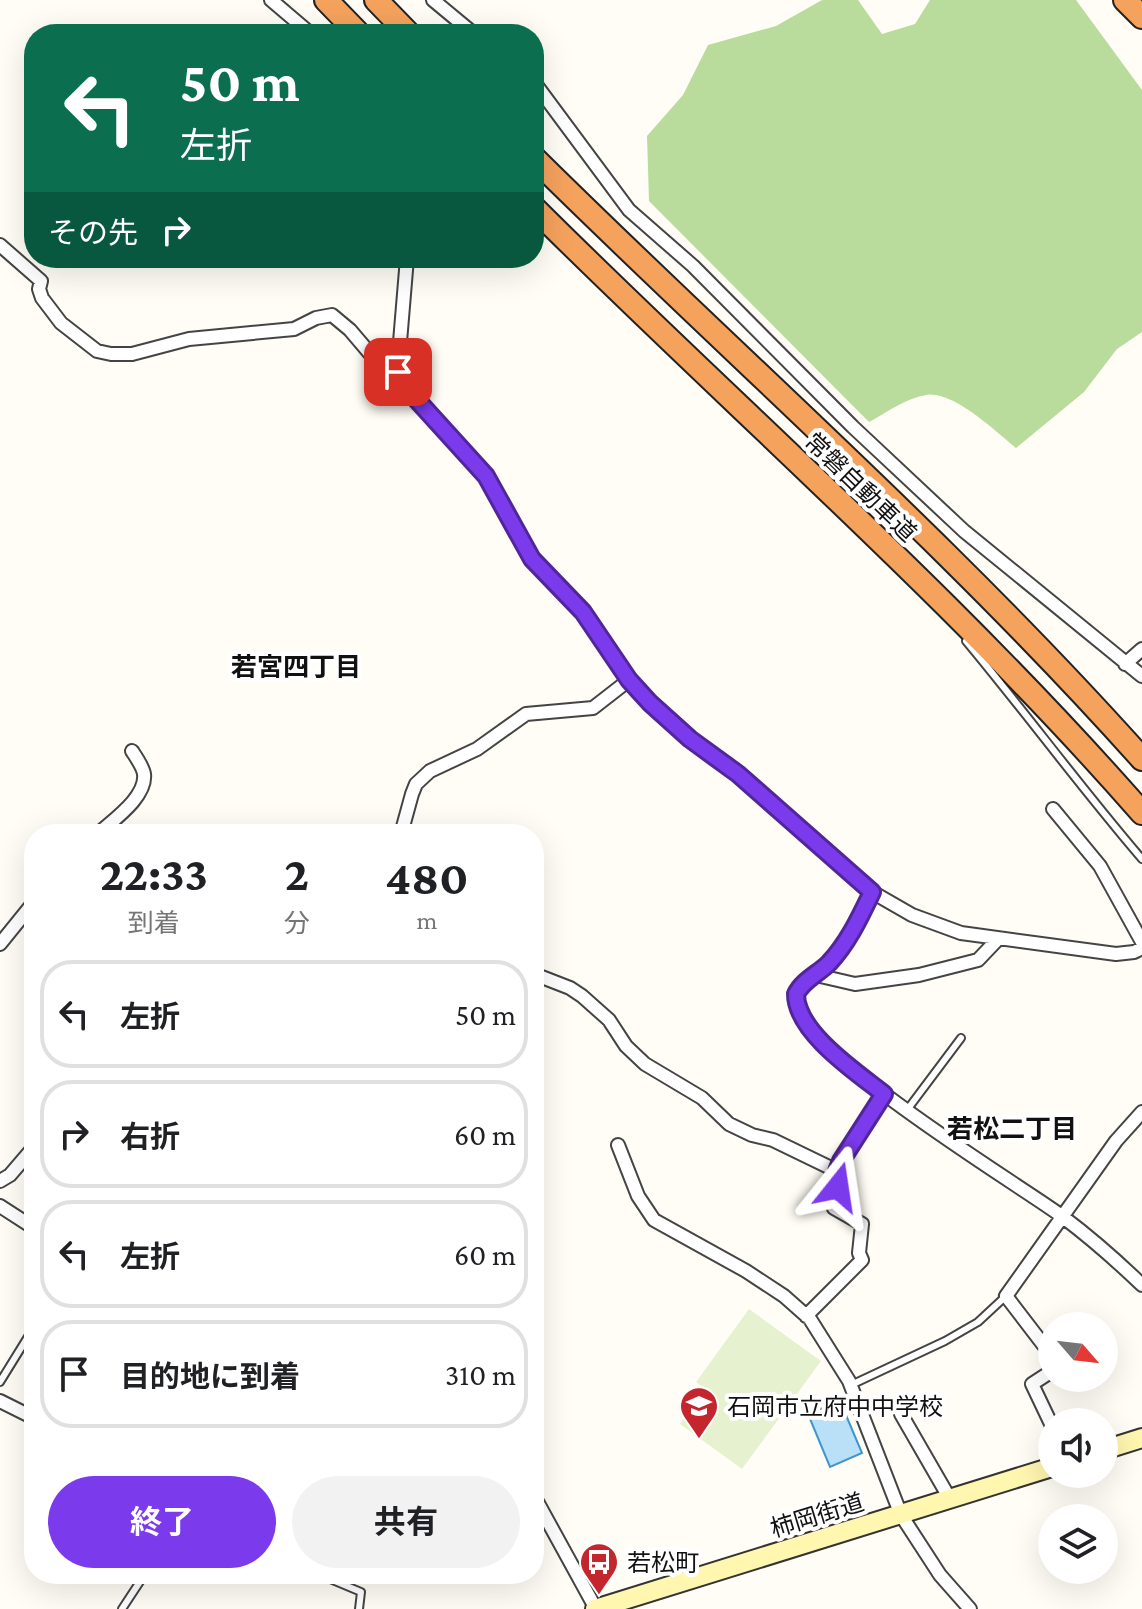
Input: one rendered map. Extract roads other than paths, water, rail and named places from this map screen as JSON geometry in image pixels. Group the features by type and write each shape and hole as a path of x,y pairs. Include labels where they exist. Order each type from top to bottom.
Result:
{"highway":[{"path":"326,0 349,24"},
{"path":"376,0 399,24"},
{"path":"1125,0 1142,17"},
{"name":"常磐自動車道","path":"544,168 919,529 1090,700 1142,757"},
{"name":"常磐自動車道","path":"544,218 894,554 1067,728 1142,813"}],"street":[{"path":"271,0 299,24"},
{"path":"433,0 462,24"},
{"path":"544,95 629,210 693,266 853,427 964,531 1142,676"},
{"path":"0,245 24,266"},
{"path":"26,268 41,281 39,289 48,308 70,331 97,351 132,354 189,339 294,329 316,318 332,315 350,330 384,370 397,378 486,476 532,559 583,612 629,680 670,722 738,774 872,892 912,915 961,933 1116,954 1142,948"},
{"path":"397,378 406,268"},
{"path":"1125,664 1142,649"},
{"path":"404,824 416,784 430,771 477,749 526,714 593,708 629,680"},
{"path":"108,824 141,787 144,774 132,751"},
{"path":"1053,809 1100,866 1142,942"},
{"path":"872,892 840,950 796,994 806,1026 884,1094 1063,1216 1142,1285"},
{"path":"0,944 24,914"},
{"path":"816,975 855,984 919,975 978,960 998,939"},
{"path":"544,977 582,996 609,1020 626,1046 645,1064 702,1098 729,1124 752,1135 773,1140 837,1171"},
{"path":"806,1316 862,1260 859,1253 862,1224 834,1208 837,1171 884,1094"},
{"path":"1038,1338 1006,1296 1116,1141 1142,1112"},
{"path":"618,1145 638,1196 654,1220 746,1271 784,1296 806,1316 829,1346 851,1385 901,1515 940,1575 970,1609"},
{"path":"0,1181 10,1175 24,1159"},
{"path":"0,1206 24,1222"},
{"path":"1038,1380 1032,1384 1043,1408"},
{"path":"0,1401 24,1413"},
{"path":"901,1414 950,1499"},
{"path":"1118,1446 1142,1438"},
{"name":"柿岡街道","path":"596,1609 1038,1471"},
{"path":"544,1514 596,1609"}],"lane":[{"path":"894,554 1020,705 1092,801 1142,859"},
{"path":"907,1110 961,1038"},
{"path":"851,1385 945,1341 978,1322 1006,1296"},
{"path":"0,1382 24,1343"},
{"path":"122,1609 138,1584"},
{"path":"342,1584 361,1592 359,1609"}],"water":[{"path":"840,1401 862,1453 830,1467 808,1414"}],"place":[{"name":"石岡市立府中中学校","path":"699,1440"},
{"name":"若松町","path":"599,1596"}],"district":[{"name":"若宮四丁目","path":"296,667"},
{"name":"若松二丁目","path":"1012,1129"}]}
